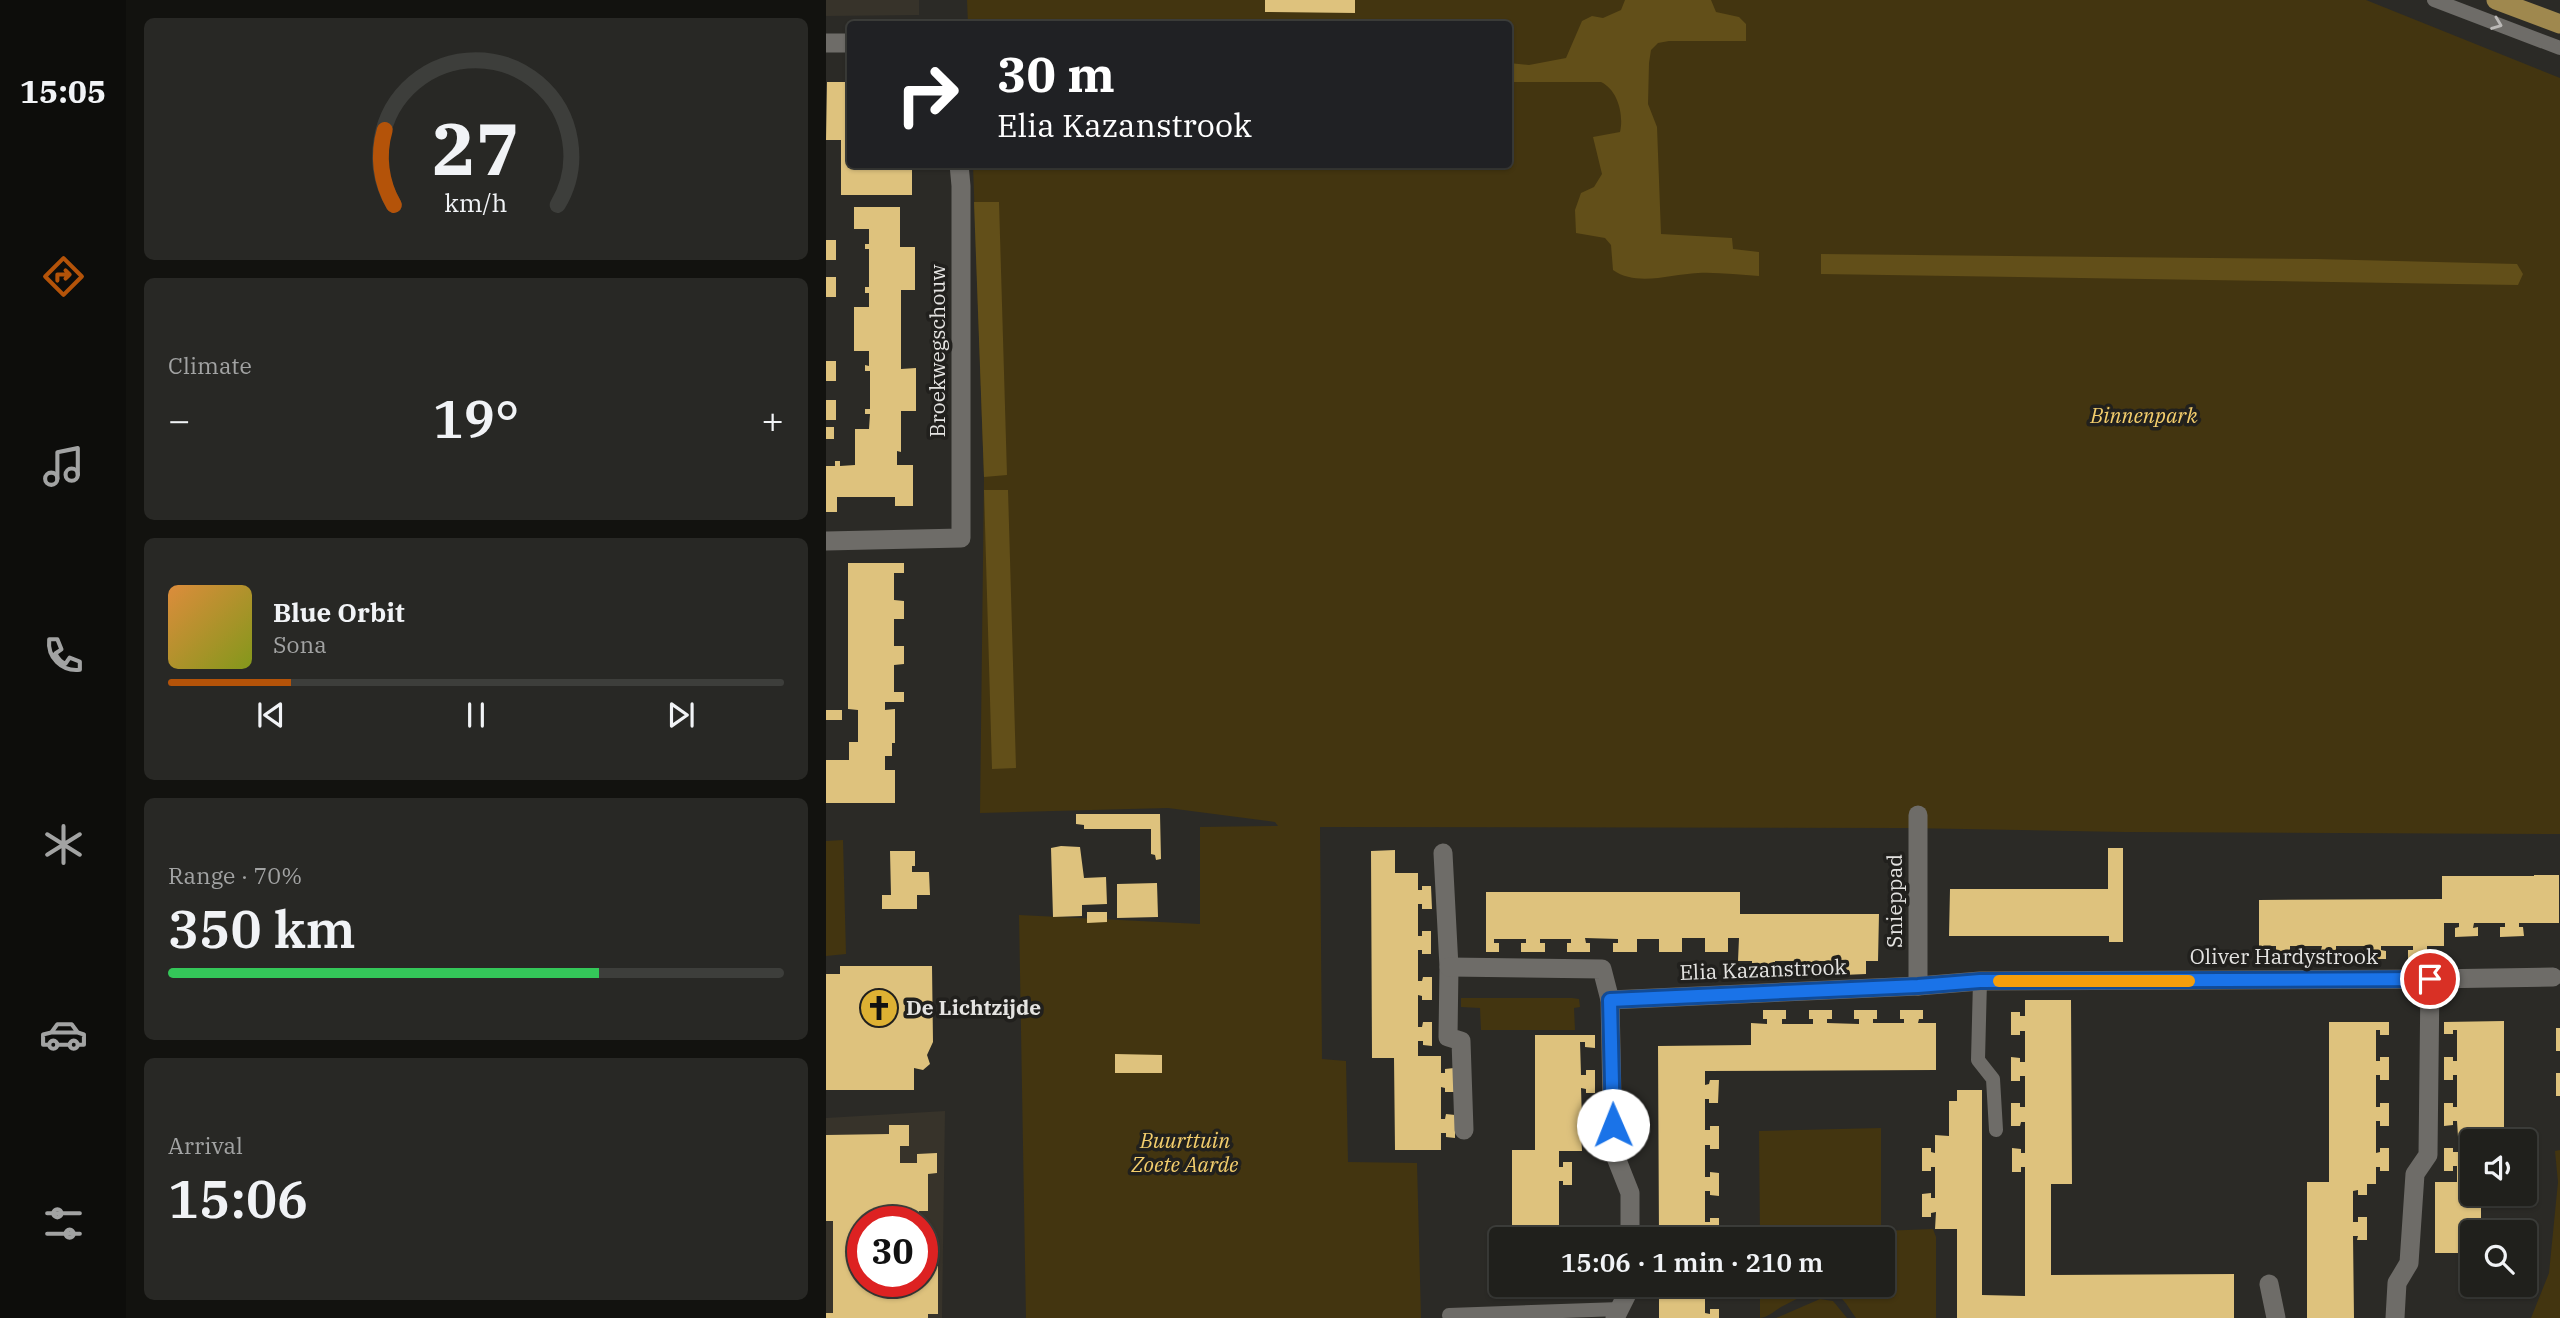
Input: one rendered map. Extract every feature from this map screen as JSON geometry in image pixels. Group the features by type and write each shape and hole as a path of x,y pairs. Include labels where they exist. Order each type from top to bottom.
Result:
{"main road":[{"path":"2496,0 2560,24"}],"street":[{"path":"826,43 847,43"},
{"name":"Broekwegschouw","path":"826,541 961,538 959,168"},
{"name":"Snieppad","path":"1918,815 1918,986"},
{"path":"1443,853 1449,967 1448,1037 1461,1041 1464,1130"},
{"path":"1449,967 1602,969 1610,1000 1613,1150 1630,1193 1630,1227"},
{"name":"Oliver Hardystrook","path":"1918,986 1980,981 2553,977"},
{"path":"2395,1318 2397,1283 2409,1264 2415,1174 2428,1155 2430,979"},
{"name":"Elia Kazanstrook","path":"1610,1000 1918,986"},
{"path":"2269,1284 2276,1318"},
{"path":"1618,1314 1624,1297"}],"lane":[{"path":"2434,0 2560,48"},
{"path":"1980,981 1978,1059 1993,1079 1996,1130"},
{"path":"1449,1315 1618,1314"}],"shaded area":[{"path":"826,0 919,0 919,15 826,16"},
{"path":"1625,0 1711,0 1716,12 1739,17 1746,24 1746,41 1658,43 1651,50 1648,104 1657,127 1661,234 1732,238 1733,249 1759,252 1759,276 1706,273 1633,278 1613,270 1611,245 1605,238 1576,233 1575,210 1581,193 1594,187 1602,174 1593,137 1620,132 1621,118 1616,97 1601,82 1512,82 1512,63 1529,65 1566,58 1582,21 1592,16 1603,18 1621,10"},
{"path":"974,202 999,202 1007,475 984,477"},
{"path":"1821,254 2316,259 2517,264 2523,274 2518,285 1821,274"},
{"path":"984,490 1008,490 1016,768 992,769"},
{"path":"945,1111 942,1318 826,1318 826,1118"}],"green space":[{"name":"Binnenpark","path":"967,0 2366,0 2560,78 2560,834 1907,828 1320,827 1322,1059 1346,1061 1348,1162 1417,1163 1421,1318 1026,1318 1019,915 1200,924 1200,827 1278,826 1275,822 1168,808 980,813 984,477 973,168 1512,168 1512,21 968,21"},
{"path":"843,840 846,954 826,956 826,841"},
{"path":"1461,998 1572,998 1579,999 1580,1007 1574,1008 1575,1030 1481,1030 1480,1008 1461,1007"},
{"path":"1881,1128 1881,1227 1760,1227 1759,1131"},
{"path":"2560,1150 2560,1318 2531,1318 2549,1273 2558,1182 2555,1151"},
{"path":"1933,1229 1936,1237 1936,1318 1856,1318 1839,1297 1895,1297 1895,1230"},
{"path":"1760,1297 1801,1297 1766,1316 1760,1318"},
{"path":"1820,1299 1833,1301 1847,1318 1776,1318"}],"building":[{"path":"1265,0 1355,0 1355,13 1265,12"},
{"path":"827,82 847,82 847,168 912,168 912,195 841,195 841,140 826,140"},
{"path":"854,207 900,207 900,247 915,247 915,290 901,290 901,369 916,368 916,411 901,411 901,452 897,451 897,465 913,465 913,506 895,506 895,497 837,497 837,512 826,512 826,466 835,466 835,461 840,461 840,466 855,465 855,429 869,429 870,414 865,414 865,409 870,409 870,371 865,371 865,365 869,366 869,351 854,351 854,307 869,307 869,293 865,293 865,287 869,287 869,249 865,249 865,244 869,244 869,229 854,229"},
{"path":"826,240 836,240 836,260 826,260"},
{"path":"826,277 836,277 836,297 826,297"},
{"path":"826,361 836,361 836,381 826,381"},
{"path":"826,400 836,400 836,420 826,420"},
{"path":"826,427 834,427 834,439 826,439"},
{"path":"848,563 904,563 904,573 894,573 894,600 904,601 904,619 894,619 894,646 904,646 904,664 894,665 894,692 904,692 904,702 885,702 885,710 895,709 895,743 892,743 892,756 885,756 885,770 895,770 895,803 826,803 826,760 849,760 849,742 858,742 858,710 848,709"},
{"path":"826,710 842,710 842,720 826,720"},
{"path":"1076,814 1160,814 1161,859 1156,860 1155,855 1151,854 1151,829 1084,829 1084,825 1076,824"},
{"path":"1080,847 1084,878 1106,877 1107,904 1082,905 1082,916 1053,917 1051,848"},
{"path":"2108,848 2123,848 2123,942 2109,942 2109,936 1949,936 1950,889 2108,889"},
{"path":"1395,850 1395,873 1418,873 1418,890 1422,890 1422,886 1431,886 1432,909 1422,909 1422,904 1418,904 1418,936 1422,936 1422,931 1431,931 1431,954 1422,954 1422,950 1418,950 1418,981 1422,981 1423,977 1432,977 1432,1000 1422,1000 1422,996 1418,995 1418,1027 1422,1027 1423,1022 1432,1022 1432,1046 1418,1041 1418,1056 1441,1056 1441,1073 1445,1073 1445,1069 1454,1068 1455,1092 1445,1092 1445,1088 1441,1087 1441,1119 1445,1119 1446,1114 1455,1115 1455,1138 1441,1133 1441,1150 1395,1150 1394,1058 1372,1058 1371,851"},
{"path":"890,851 915,851 915,866 912,866 912,872 929,872 930,895 917,895 917,909 882,909 882,895 891,895"},
{"path":"2559,875 2559,923 2519,923 2519,927 2523,927 2524,936 2500,937 2500,927 2505,927 2505,923 2474,923 2473,928 2478,927 2478,936 2455,937 2455,928 2459,927 2459,923 2444,923 2444,946 2427,946 2427,950 2431,950 2431,959 2408,959 2408,950 2413,950 2413,946 2381,946 2381,950 2386,951 2386,959 2363,959 2363,950 2367,951 2367,946 2336,946 2336,950 2340,951 2340,959 2317,960 2317,951 2321,950 2322,946 2290,946 2290,951 2295,951 2295,960 2272,960 2272,951 2276,951 2276,946 2259,946 2259,900 2442,899 2442,876"},
{"path":"1157,883 1158,917 1117,918 1117,884"},
{"path":"1486,892 1740,892 1740,914 1879,914 1878,961 1866,961 1866,974 1843,975 1843,961 1820,961 1820,975 1797,974 1797,961 1775,961 1774,975 1752,974 1752,961 1738,961 1739,938 1728,938 1728,952 1705,952 1705,938 1682,938 1682,952 1659,952 1659,939 1637,939 1637,952 1613,952 1613,943 1618,943 1618,939 1585,938 1586,943 1590,943 1590,952 1567,952 1567,943 1571,943 1571,939 1540,939 1540,943 1545,943 1545,952 1521,952 1521,943 1526,943 1526,939 1494,939 1494,943 1499,943 1499,952 1486,952"},
{"path":"1087,912 1107,912 1107,922 1087,923"},
{"name":"De Lichtzijde","path":"840,966 932,966 933,1042 927,1055 930,1064 923,1070 914,1068 914,1090 826,1090 826,974 840,974"},
{"path":"2025,1000 2071,1000 2072,1184 2051,1184 2051,1275 2234,1274 2234,1318 1957,1318 1957,1229 1935,1229 1936,1212 1931,1213 1931,1217 1922,1217 1922,1194 1931,1193 1931,1198 1935,1198 1935,1167 1931,1167 1931,1171 1922,1171 1922,1148 1931,1148 1931,1152 1935,1153 1935,1135 1949,1136 1949,1101 1957,1101 1957,1090 1982,1090 1982,1295 2025,1296 2025,1167 2021,1167 2021,1172 2012,1172 2012,1148 2021,1149 2021,1153 2025,1153 2025,1122 2021,1122 2020,1126 2011,1126 2011,1103 2020,1103 2020,1107 2025,1107 2025,1076 2020,1076 2020,1081 2011,1081 2011,1057 2025,1062 2025,1031 2020,1031 2020,1035 2011,1035 2011,1012 2020,1012 2020,1016 2025,1016"},
{"path":"1763,1010 1786,1010 1786,1019 1782,1019 1782,1024 1813,1024 1813,1019 1809,1019 1809,1010 1832,1010 1832,1019 1827,1019 1827,1023 1859,1024 1859,1019 1854,1019 1854,1010 1877,1010 1877,1019 1873,1019 1873,1023 1904,1023 1904,1019 1900,1019 1900,1010 1923,1010 1923,1019 1919,1019 1918,1023 1936,1023 1936,1070 1705,1071 1705,1085 1709,1084 1710,1080 1719,1080 1718,1103 1709,1103 1709,1099 1705,1099 1705,1130 1710,1130 1710,1126 1719,1126 1719,1149 1710,1149 1710,1145 1705,1145 1705,1177 1710,1177 1710,1172 1719,1173 1719,1196 1705,1191 1705,1222 1710,1222 1710,1218 1719,1218 1719,1227 1659,1227 1658,1046 1751,1045 1751,1023 1767,1024 1767,1019 1763,1019"},
{"path":"2504,1021 2504,1129 2460,1129 2460,1206 2481,1206 2481,1220 2460,1220 2460,1253 2435,1253 2435,1182 2457,1182 2457,1166 2453,1166 2453,1171 2444,1171 2444,1148 2453,1148 2453,1152 2458,1152 2458,1137 2457,1121 2453,1121 2453,1125 2444,1126 2444,1103 2453,1103 2453,1107 2457,1107 2457,1075 2453,1075 2453,1080 2444,1080 2444,1057 2453,1057 2453,1061 2457,1061 2457,1030 2453,1030 2453,1034 2444,1034 2444,1022"},
{"path":"2329,1022 2389,1022 2389,1035 2380,1035 2380,1030 2376,1030 2376,1061 2380,1061 2380,1057 2389,1057 2389,1080 2380,1080 2380,1075 2376,1075 2376,1107 2380,1107 2380,1103 2389,1103 2389,1126 2380,1126 2380,1121 2376,1121 2376,1153 2380,1152 2380,1148 2389,1148 2389,1171 2380,1171 2380,1167 2376,1167 2376,1184 2367,1184 2367,1195 2358,1195 2358,1190 2353,1191 2353,1222 2358,1222 2358,1217 2367,1217 2367,1240 2357,1240 2358,1236 2353,1236 2354,1318 2307,1318 2307,1182 2329,1182"},
{"path":"2556,1028 2560,1028 2560,1051 2556,1051"},
{"path":"1535,1035 1595,1035 1595,1048 1585,1047 1585,1042 1580,1042 1581,1075 1586,1075 1586,1070 1595,1070 1595,1093 1586,1093 1586,1089 1581,1088 1582,1120 1586,1120 1586,1116 1595,1116 1595,1139 1586,1139 1586,1134 1581,1134 1582,1151 1559,1151 1559,1167 1563,1167 1563,1162 1572,1162 1572,1185 1563,1185 1563,1181 1559,1181 1559,1227 1512,1227 1512,1150 1535,1150"},
{"path":"1115,1054 1162,1055 1162,1073 1115,1073"},
{"path":"2556,1073 2560,1073 2560,1096 2556,1096"},
{"path":"889,1125 909,1125 909,1146 900,1146 900,1163 917,1163 917,1154 937,1153 937,1173 928,1174 928,1206 847,1206 847,1297 938,1297 938,1314 928,1314 928,1318 826,1318 826,1313 833,1313 833,1221 826,1221 826,1135 889,1134"},
{"path":"1659,1297 1705,1297 1705,1313 1710,1314 1710,1309 1719,1309 1719,1318 1659,1318"}],"slow traffic":[{"path":"1999,981 2189,981"}],"place":[{"name":"De Lichtzijde","path":"879,1008"}],"route":[{"path":"1613,1125 1610,1000 1980,981 2430,979"}],"park label":[{"name":"Buurttuin Zoete Aarde","path":"1185,1153"}]}
